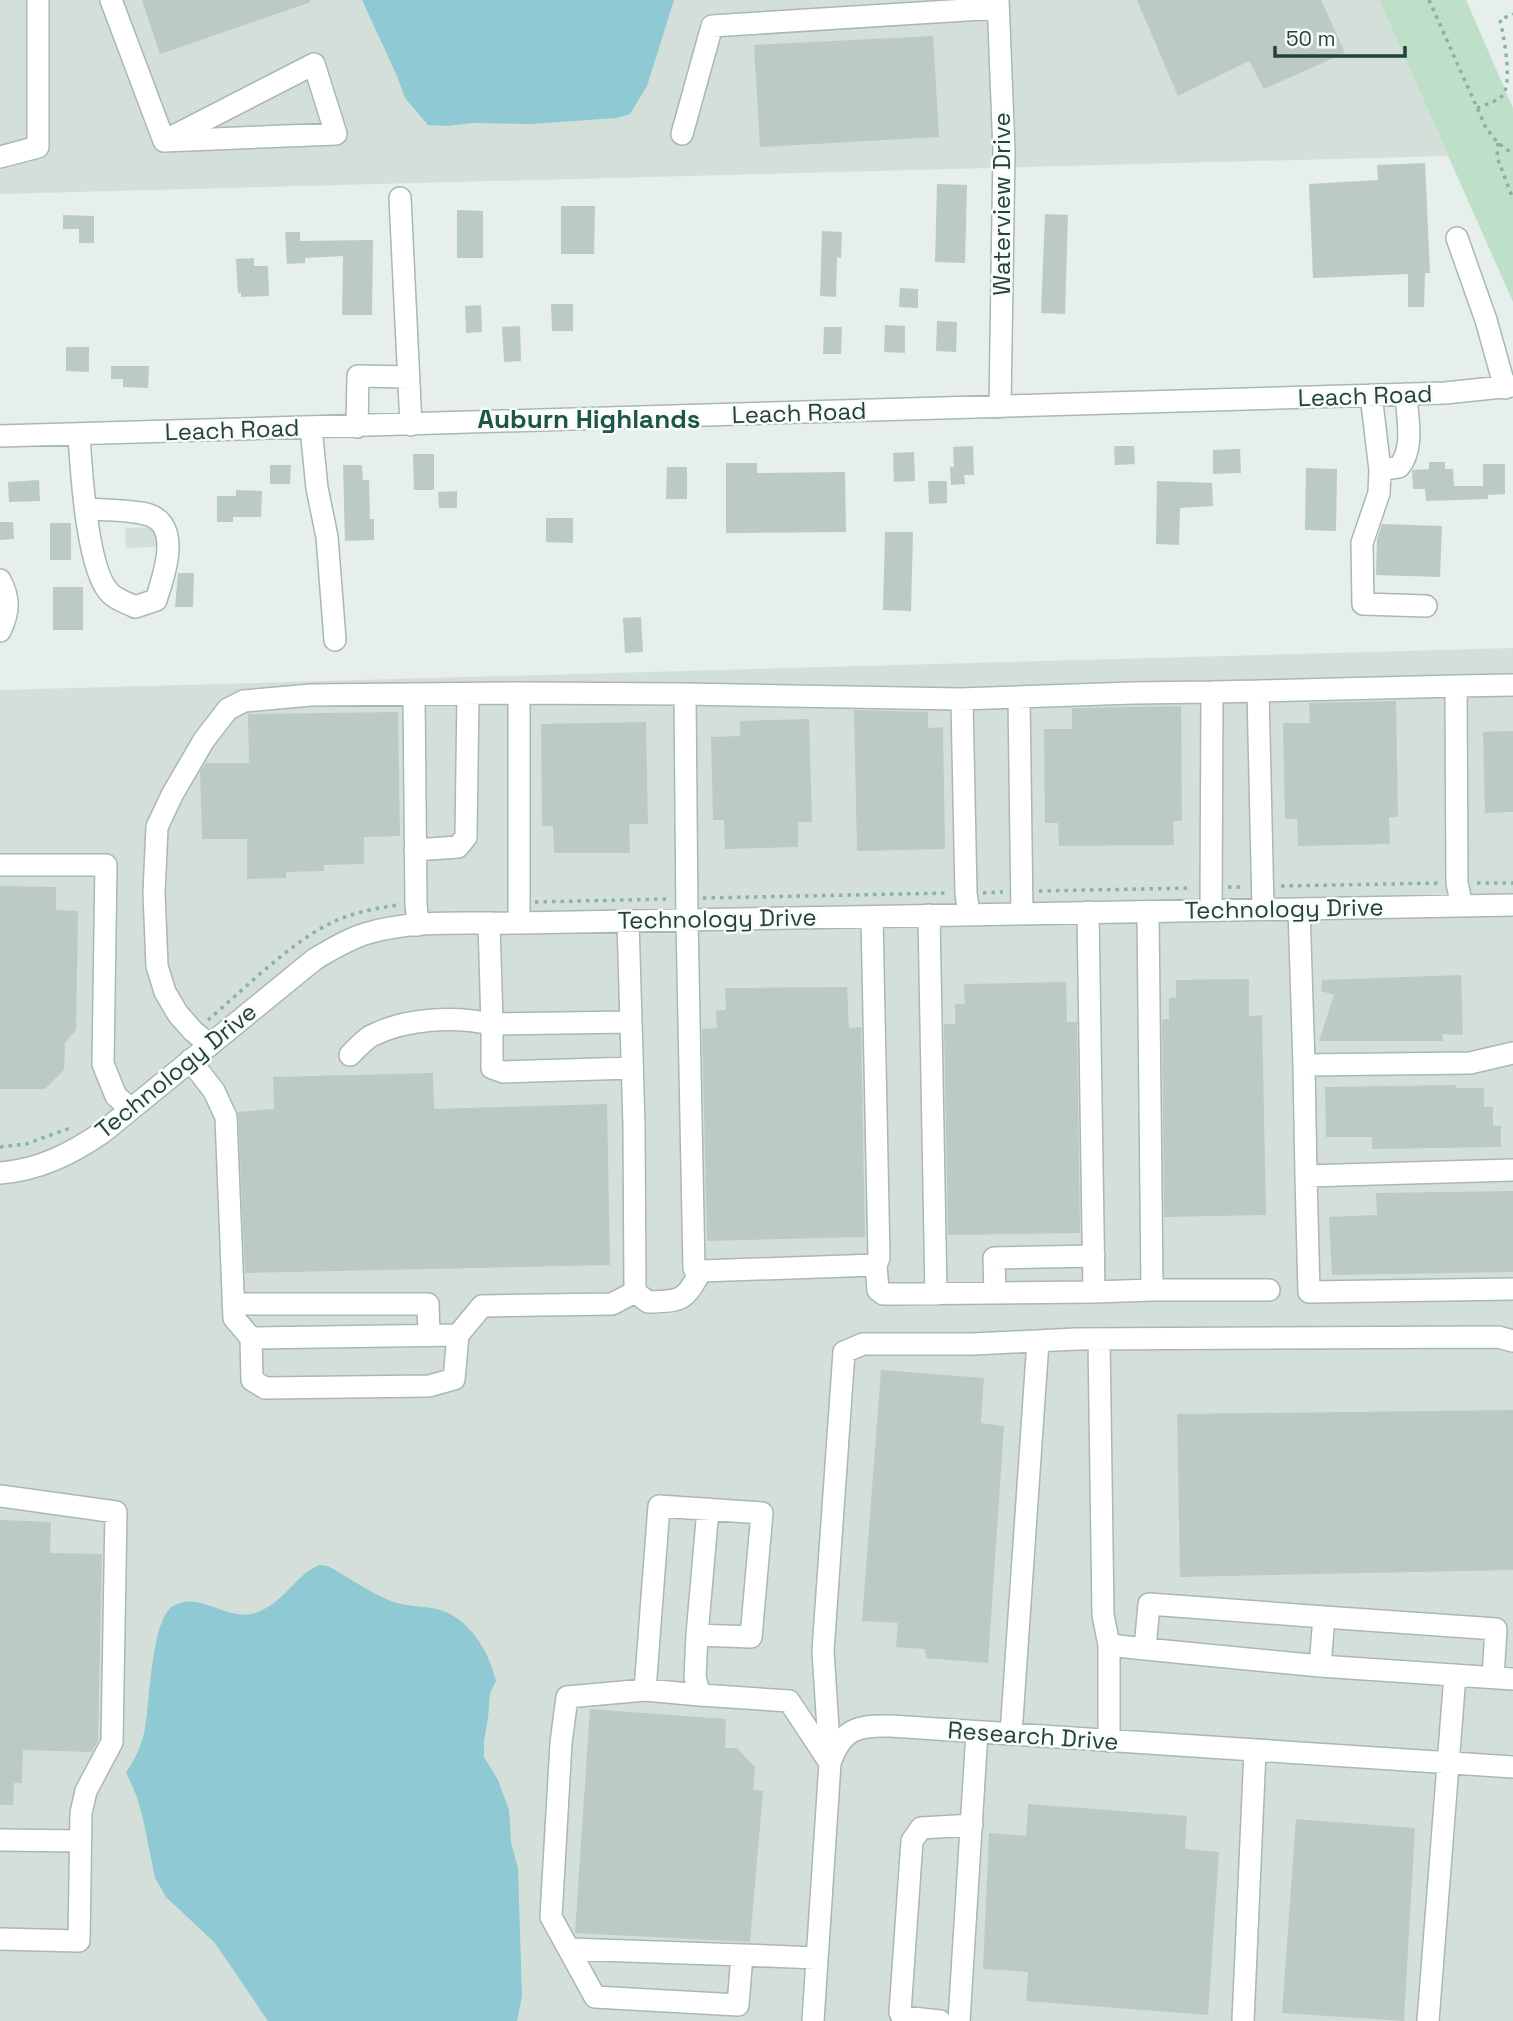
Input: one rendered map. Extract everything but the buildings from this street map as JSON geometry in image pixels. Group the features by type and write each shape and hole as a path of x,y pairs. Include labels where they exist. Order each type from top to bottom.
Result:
{"street":[{"path":"0,157 38,148 38,0"},
{"path":"110,0 164,141"},
{"path":"682,134 712,26 998,4"},
{"name":"Waterview Drive","path":"998,4 1004,151 1000,407"},
{"path":"314,64 336,134 191,140 164,141 314,64"},
{"path":"401,198 411,425"},
{"path":"1457,238 1509,387"},
{"path":"357,426 358,376 409,377"},
{"name":"Leach Road","path":"0,436 1406,394 1509,387"},
{"path":"1380,470 1399,467 1405,460 1408,440 1406,394"},
{"path":"1371,395 1380,470 1379,493 1363,543 1363,604 1426,606"},
{"path":"311,428 317,488 327,537 335,640"},
{"path":"79,435 87,509 96,566 110,593 135,607 156,600 165,574 167,528 160,520 144,513 87,509"},
{"path":"0,580 6,591 8,615 0,631"},
{"path":"1456,685 1457,883 1462,906"},
{"path":"210,1045 178,1014 165,992 157,966 154,893 158,827 172,795 204,740 228,709 244,701 324,695 519,693 960,699 1133,692 1513,685"},
{"path":"1258,691 1263,909"},
{"path":"1211,910 1212,692"},
{"path":"519,693 519,923"},
{"path":"414,694 418,925"},
{"path":"415,850 458,847 466,837 468,694"},
{"path":"685,695 694,1268 701,1271 876,1265"},
{"path":"1019,697 1022,914"},
{"path":"960,699 969,915"},
{"path":"0,865 107,865 103,1064 116,1096 131,1109"},
{"name":"Technology Drive","path":"0,1173 33,1168 59,1159 87,1143 315,959 367,933 392,927 1513,905"},
{"path":"1299,909 1309,1292 1513,1289"},
{"path":"1088,912 1094,1292"},
{"path":"1148,912 1153,1290"},
{"path":"929,915 936,1294"},
{"path":"872,917 878,1290 883,1294 936,1294 1269,1290"},
{"path":"628,921 635,1292"},
{"path":"489,923 492,1068 503,1072 632,1068"},
{"path":"350,1055 370,1037 411,1023 471,1020 492,1024 631,1022"},
{"path":"1304,1065 1470,1063 1513,1054"},
{"path":"190,1060 214,1091 226,1117 234,1318 251,1338 252,1380 265,1388 429,1386 454,1379 458,1335 482,1306 612,1304 635,1292"},
{"path":"1306,1175 1513,1170"},
{"path":"995,1293 994,1258 1094,1256"},
{"path":"635,1292 648,1302 675,1301 688,1295 701,1271"},
{"path":"233,1304 428,1304 429,1335"},
{"path":"251,1338 458,1335"},
{"path":"830,1763 823,1651 844,1352 863,1344 973,1344 1099,1339 1386,1336 1498,1337 1513,1341"},
{"path":"1099,1339 1102,1615 1109,1645 1109,1741"},
{"path":"1012,1734 1038,1341"},
{"path":"0,1496 116,1512 112,1742 86,1791 80,1813 79,1941 0,1939"},
{"path":"645,1690 659,1506 762,1513 751,1637 697,1635"},
{"path":"700,1695 695,1677 708,1509"},
{"path":"1109,1645 1145,1649 1320,1666 1503,1678 1496,1629 1149,1604 1145,1649"},
{"path":"1320,1666 1324,1617"},
{"path":"1428,2021 1455,1675"},
{"path":"742,1955 738,2005 595,1997 551,1917 561,1743 567,1698 645,1690 789,1701 830,1763"},
{"name":"Research Drive","path":"813,2021 830,1763 836,1745 848,1732 868,1725 1513,1767"},
{"path":"959,2021 977,1732"},
{"path":"1243,2021 1255,1751"},
{"path":"940,2021 902,2017 900,2012 912,1841 921,1828 972,1825"},
{"path":"0,1840 80,1842"},
{"path":"569,1949 817,1958"}],"path":[{"path":"1429,0 1486,128 1498,143 1513,154"},
{"path":"1477,108 1503,96 1509,88 1500,20 1513,14"},
{"path":"1498,143 1497,157 1513,199"}],"shaded area":[{"path":"0,0 1379,0 1448,156 0,194"},
{"path":"158,527 158,547 126,548 125,528"},
{"path":"1513,648 1513,2021 0,2021 0,690"}],"green space":[{"path":"1379,0 1466,0 1513,108 1513,302"}],"water":[{"path":"362,0 674,0 647,86 630,114 617,118 530,124 473,123 447,126 428,125 405,98"},
{"path":"319,1565 328,1566 385,1599 405,1605 437,1609 459,1619 476,1637 488,1658 496,1681 490,1693 484,1757 498,1780 509,1810 511,1842 518,1869 522,1996 517,2021 268,2021 215,1943 166,1897 155,1878 137,1797 126,1772 144,1734 156,1644 166,1614 173,1606 183,1602 203,1604 244,1615 255,1613 273,1604 302,1576"}],"district":[{"name":"Auburn Highlands","path":"589,419"}]}
